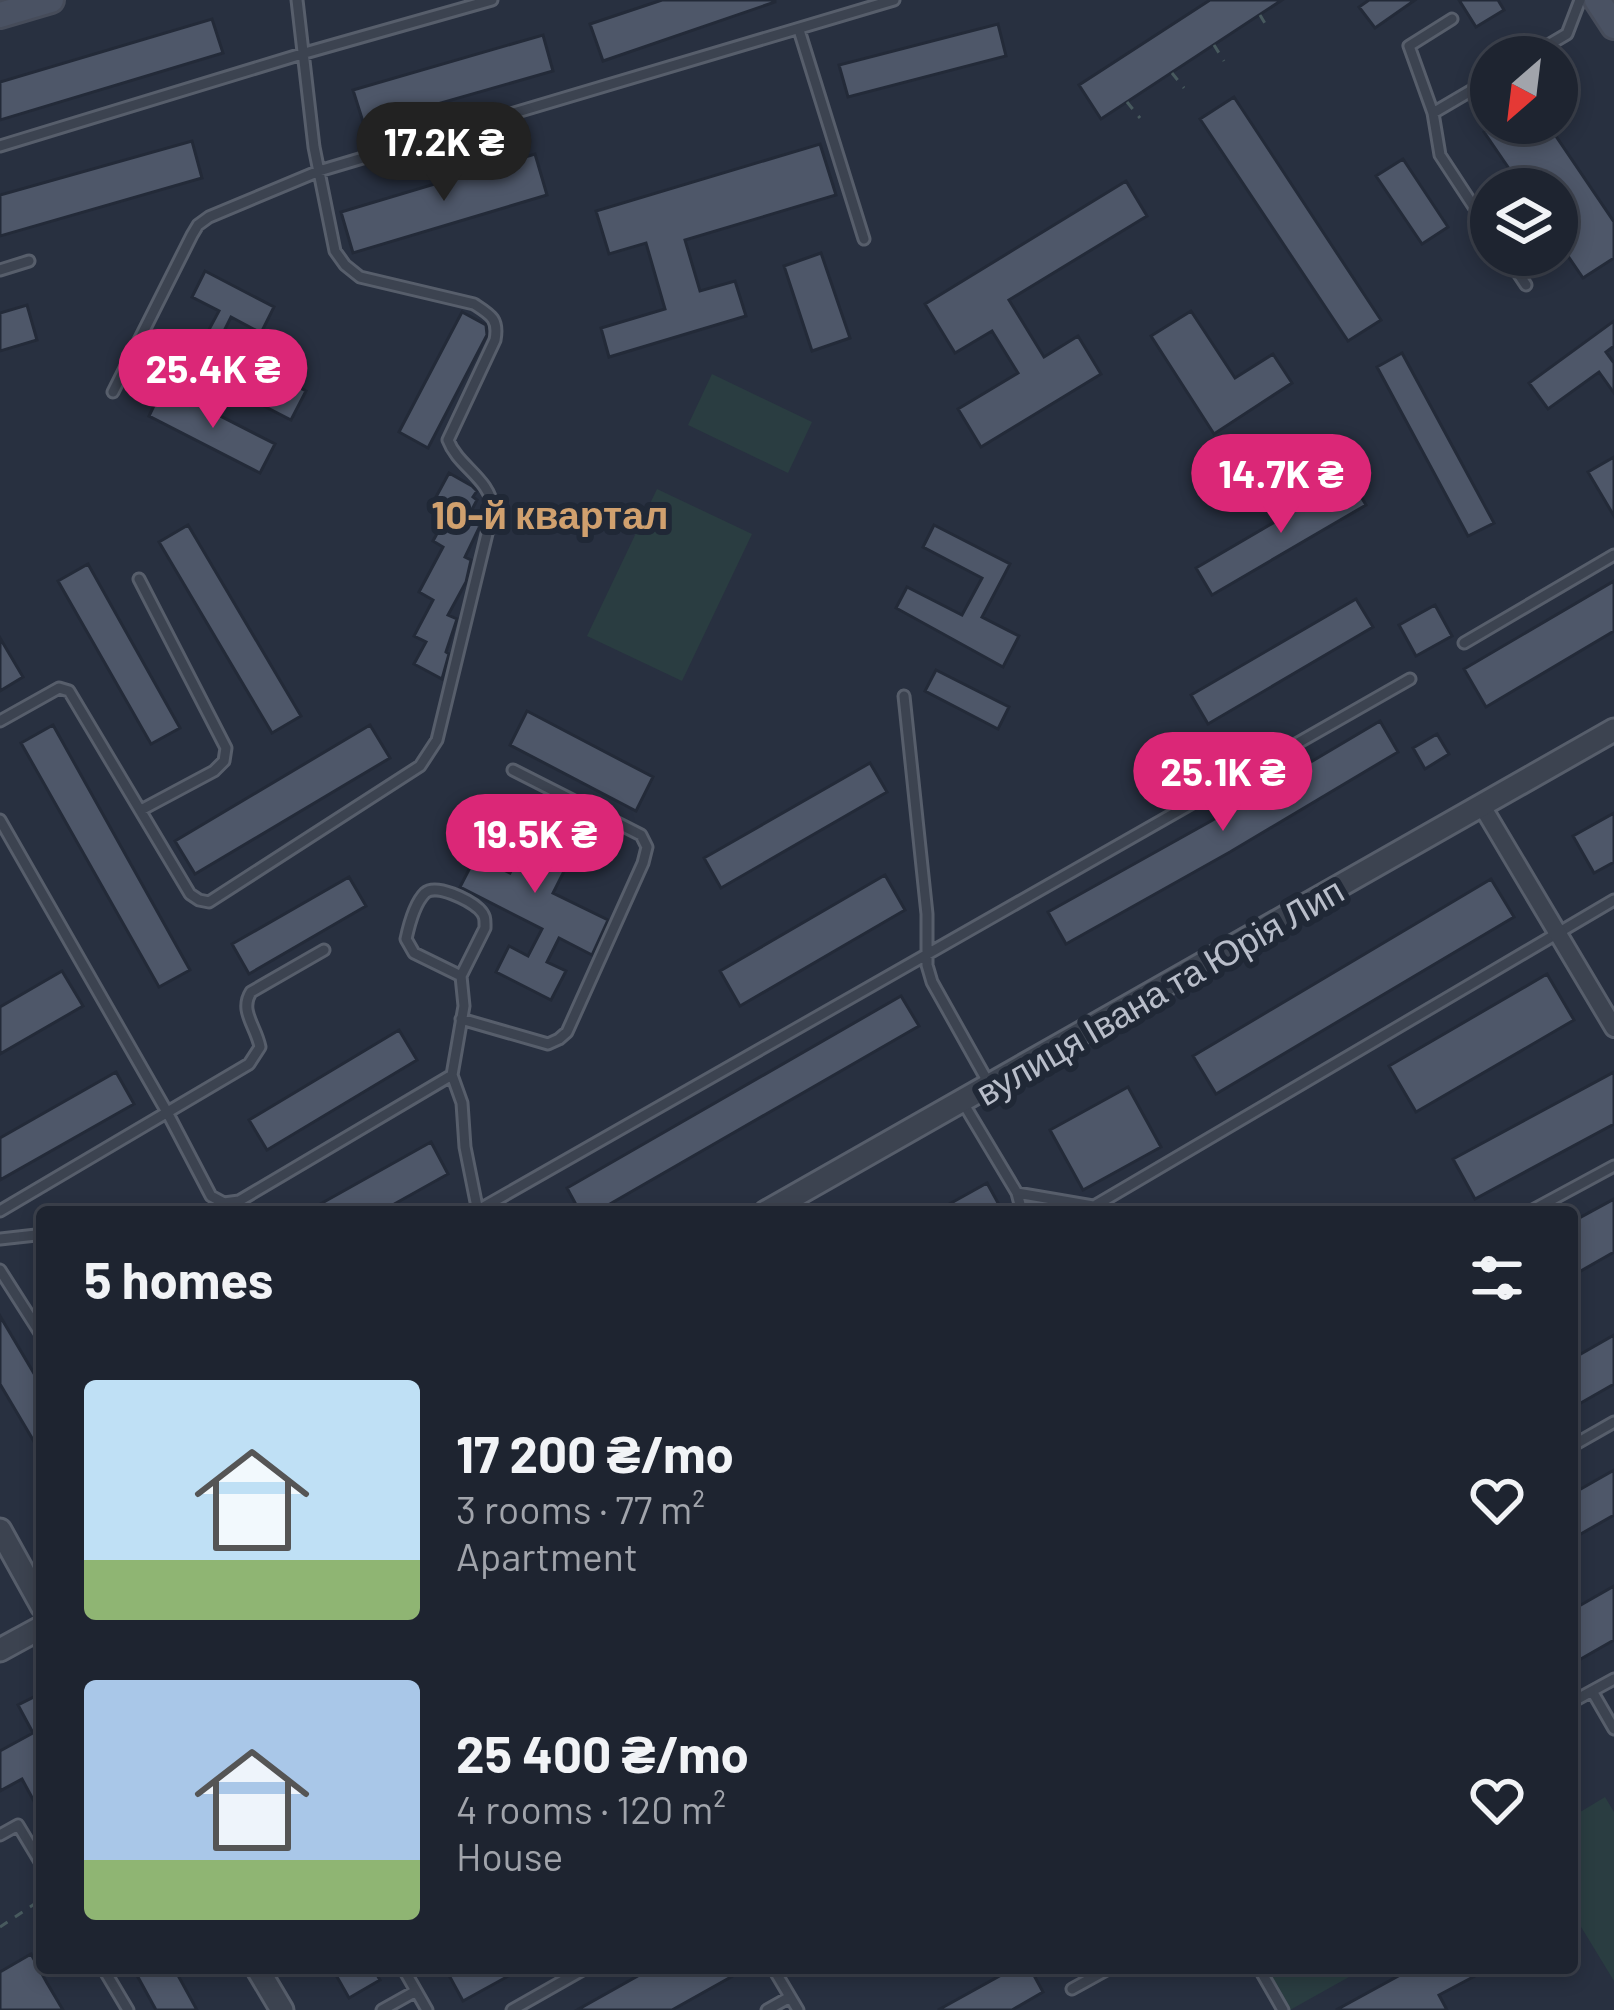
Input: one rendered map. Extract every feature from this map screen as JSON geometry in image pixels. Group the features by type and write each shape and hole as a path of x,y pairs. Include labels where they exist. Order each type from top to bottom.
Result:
{"main road":[{"path":"0,15 51,0"},
{"path":"1597,0 1614,26"}],"street":[{"name":"вулиця Івана та Юрія Лип","path":"777,1206 1614,730"},
{"path":"1482,806 1614,1028"},
{"path":"0,1529 36,1595"},
{"path":"0,1650 36,1630"},
{"path":"261,1974 282,2010"}],"lane":[{"path":"0,721 59,688 69,691 190,894 209,902 420,766 437,740 493,509 483,483 452,451 448,440 497,327 491,314 474,304 360,277 335,251 319,171 297,0"},
{"path":"0,146 492,0"},
{"path":"113,392 198,225 208,217 319,171 894,0"},
{"path":"1564,36 1580,0"},
{"path":"1452,19 1409,46 1433,113 1440,155 1470,200"},
{"path":"799,30 864,239"},
{"path":"1433,113 1470,91"},
{"path":"0,270 29,261"},
{"path":"1520,276 1526,285"},
{"path":"1464,644 1614,555"},
{"path":"140,579 226,748 224,761 214,771 141,810"},
{"path":"488,1206 1410,679"},
{"path":"904,697 932,982 990,1085"},
{"path":"461,1019 548,1044 560,1039 647,847 641,835 513,770"},
{"path":"0,820 211,1196 224,1203 239,1202 452,1075"},
{"path":"461,976 414,953 406,939 409,923 431,890 440,888 479,909 486,920 461,976 464,1006 452,1075 462,1103 476,1206"},
{"path":"1096,1205 1614,900"},
{"path":"0,1211 248,1064 260,1047 244,1002 251,992 324,950"},
{"path":"962,1101 1020,1206"},
{"path":"1540,1206 1614,1166"},
{"path":"1017,1193 1101,1206"},
{"path":"0,1238 36,1235"},
{"path":"0,1270 36,1327"},
{"path":"1578,1443 1614,1422"},
{"path":"1578,1699 1614,1679"},
{"path":"1592,1691 1614,1729"},
{"path":"0,1835 18,1825 36,1855"},
{"path":"107,1974 128,2010"},
{"path":"406,1974 428,2010"},
{"path":"512,2010 575,1974"},
{"path":"777,1974 798,2010"},
{"path":"1072,1989 1099,1974"},
{"path":"1262,1974 1283,2010"},
{"path":"382,2010 416,1991"},
{"path":"767,2010 790,1996"}],"path":[{"path":"1260,15 1269,30"},
{"path":"1214,45 1224,61"},
{"path":"1172,73 1184,88"},
{"path":"1126,102 1140,118"},
{"path":"0,1928 36,1903"}],"green space":[{"path":"712,374 812,422 788,473 688,425"},
{"path":"657,489 752,534 682,681 587,636"},
{"path":"1605,1797 1614,1812 1614,1981 1578,1922 1578,1813"},
{"path":"1263,1974 1354,1974 1290,2010 1284,2010"}],"building":[{"path":"662,0 775,2 603,61 590,24"},
{"path":"1210,0 1282,0 1101,119 1079,85"},
{"path":"1369,0 1415,0 1375,28 1359,7"},
{"path":"1459,0 1498,0 1504,10 1476,27"},
{"path":"212,19 223,53 0,120 0,82"},
{"path":"998,24 1006,56 848,97 839,65"},
{"path":"543,35 553,71 364,125 353,90"},
{"path":"1234,97 1381,320 1348,341 1200,119"},
{"path":"192,141 202,178 0,236 0,195"},
{"path":"820,144 836,195 685,240 700,291 735,281 746,316 609,357 601,328 665,309 646,243 609,254 596,211"},
{"path":"1492,144 1561,144 1577,168 1509,168"},
{"path":"535,154 547,195 353,253 341,212"},
{"path":"1403,159 1448,227 1422,244 1376,176"},
{"path":"1578,169 1614,222 1614,258 1583,278 1578,271"},
{"path":"1126,181 1147,216 1009,300 1044,357 1078,336 1101,374 981,447 958,409 1018,373 992,331 955,353 925,304"},
{"path":"821,253 850,338 812,351 784,266"},
{"path":"205,271 274,307 261,333 231,317 217,345 306,391 291,420 183,364 197,335 204,339 219,311 192,297"},
{"path":"27,305 37,340 0,351 0,313"},
{"path":"1191,311 1235,378 1273,354 1292,383 1214,434 1151,336"},
{"path":"462,312 486,325 487,335 428,448 399,432"},
{"path":"1614,321 1614,346 1606,352 1614,363 1614,393 1599,372 1548,409 1529,383"},
{"path":"1402,353 1494,523 1468,536 1377,367"},
{"path":"161,391 179,400 181,396 275,444 260,473 149,416"},
{"path":"1614,457 1614,516 1588,472"},
{"path":"449,473 477,491 467,519 480,526 465,557 471,560 466,582 448,615 457,619 442,679 414,664 426,642 414,636 433,600 419,592 443,547 433,541 452,506 436,497"},
{"path":"1350,478 1366,505 1212,595 1196,568"},
{"path":"188,525 301,716 272,733 159,542"},
{"path":"934,525 1010,564 982,617 1019,636 1003,667 896,608 907,587 962,615 982,578 923,547"},
{"path":"88,564 180,728 151,744 58,581"},
{"path":"1614,581 1614,631 1486,707 1464,669"},
{"path":"1356,599 1373,627 1208,724 1191,695"},
{"path":"1435,605 1452,636 1416,656 1399,625"},
{"path":"0,638 23,677 0,691"},
{"path":"936,670 1009,707 998,729 925,691"},
{"path":"527,711 653,777 636,811 510,745"},
{"path":"1380,721 1398,752 1066,944 1048,912"},
{"path":"53,725 190,970 159,987 21,743"},
{"path":"370,725 390,758 195,874 175,841"},
{"path":"1437,734 1449,754 1425,769 1413,748"},
{"path":"870,763 887,792 721,888 704,858"},
{"path":"506,800 581,838 553,893 608,920 592,955 559,938 547,962 566,971 551,1000 496,972 509,946 528,956 542,929 460,887 476,856 510,873 522,850 490,833"},
{"path":"1614,813 1614,862 1594,873 1573,836"},
{"path":"885,875 905,910 740,1006 720,971"},
{"path":"349,877 366,906 249,974 232,944"},
{"path":"1491,879 1514,917 1216,1094 1193,1056"},
{"path":"62,971 83,1006 0,1054 0,1007"},
{"path":"1547,974 1574,1020 1416,1112 1389,1066"},
{"path":"901,996 919,1026 606,1206 577,1206 567,1188"},
{"path":"399,1030 417,1060 267,1150 249,1120"},
{"path":"116,1072 134,1104 0,1180 0,1138"},
{"path":"1614,1072 1614,1124 1475,1199 1453,1159"},
{"path":"1128,1087 1161,1147 1083,1190 1050,1130"},
{"path":"431,1142 448,1174 391,1206 317,1206"},
{"path":"987,1183 1000,1206 946,1206"},
{"path":"1614,1199 1614,1252 1578,1273 1578,1219"},
{"path":"0,1316 36,1377 36,1445 0,1384"},
{"path":"1614,1335 1614,1384 1578,1405 1578,1356"},
{"path":"1614,1470 1614,1515 1578,1536 1578,1491"},
{"path":"1614,1586 1614,1640 1578,1661 1578,1607"},
{"path":"36,1696 36,1805 22,1779 0,1791 0,1751 33,1733 18,1705"},
{"path":"31,1954 36,1974 42,1974 63,2010 0,2010 0,1972"},
{"path":"136,1974 177,1974 197,2010 156,2010"},
{"path":"335,1974 376,1974 380,1980 349,1998"},
{"path":"448,1974 512,1974 463,2001"},
{"path":"641,1974 736,1974 672,2010 577,2010"},
{"path":"1003,1974 1033,1974 1043,1992 1012,2010 938,2010"},
{"path":"1402,1974 1479,1974 1439,1995 1447,2010 1336,2010"}],"district":[{"name":"10-й квартал","path":"550,513"}]}
